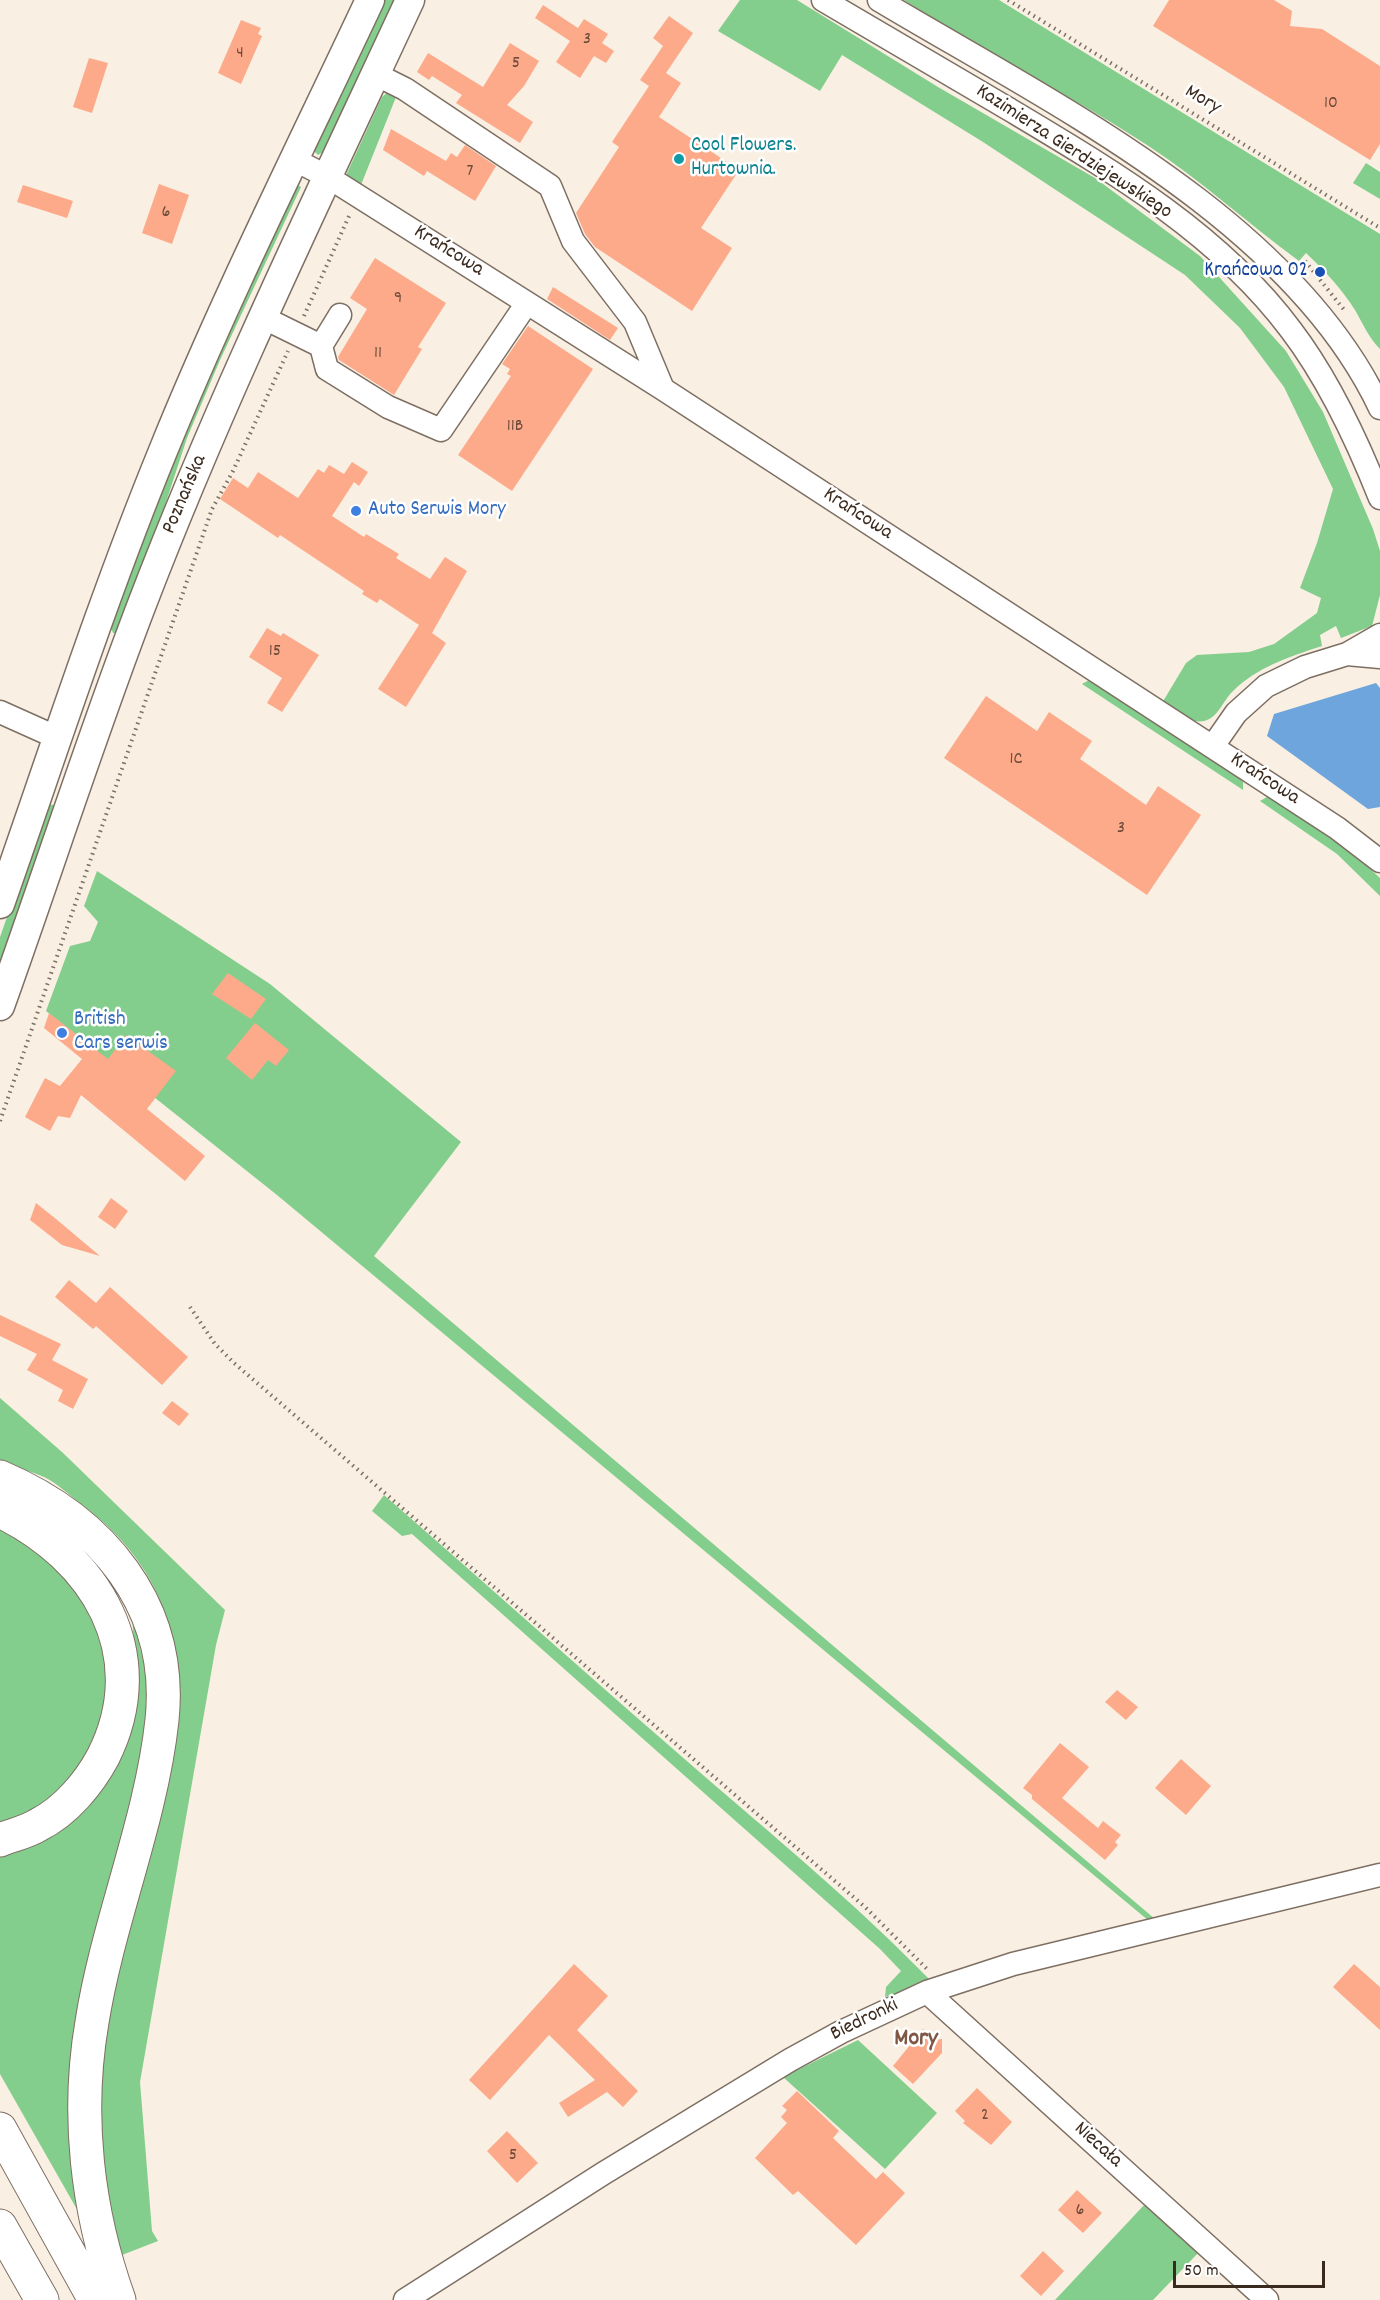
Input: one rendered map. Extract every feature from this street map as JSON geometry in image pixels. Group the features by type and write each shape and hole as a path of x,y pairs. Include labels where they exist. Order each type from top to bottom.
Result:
{"highway":[{"path":"0,1478 55,1505 102,1544 132,1582 148,1614 159,1652 162,1719 156,1754 104,1964 92,2021 84,2080 84,2130 89,2181 119,2300"},
{"path":"0,1511 50,1541 69,1558 99,1597 111,1618 121,1654 123,1694 116,1731 93,1776 68,1803 39,1825 0,1840"},
{"path":"0,2129 95,2300"},
{"path":"0,2226 42,2300"}],"main road":[{"name":"Poznańska","path":"0,904 163,451 370,0"},
{"name":"Poznańska","path":"0,1006 141,606 262,317 410,0"}],"street":[{"name":"Kazimierza Gierdziejewskiego","path":"823,0 1057,138 1143,193 1218,251 1285,323 1317,367 1344,417 1380,498"},
{"name":"Kazimierza Gierdziejewskiego","path":"879,0 1157,168 1233,225 1302,294 1347,352 1380,408"},
{"path":"375,74 405,89 550,186 573,241 635,322 663,389"},
{"name":"Krańcowa","path":"295,160 359,196 663,389 1213,746 1337,828 1380,861"},
{"path":"340,315 321,346 327,369 388,407 441,430 527,303"},
{"path":"262,317 321,346"},
{"path":"1213,746 1236,713 1266,686 1305,667 1347,654 1380,635"},
{"path":"1347,654 1380,657"},
{"path":"0,712 58,738"},
{"name":"Biedronki","path":"405,2300 604,2173 790,2060 841,2032 936,1989 1013,1964 1380,1875"},
{"name":"Niecała","path":"936,1989 1267,2300"}],"path":[{"name":"Mory","path":"1008,0 1380,228"},
{"path":"0,1121 212,509 233,471 359,196"},
{"path":"189,1307 215,1344 234,1363 865,1907 936,1989"}],"green space":[{"path":"383,0 397,0 326,150 318,155 313,150"},
{"path":"740,0 797,0 938,87 1095,178 1200,256 1286,351 1323,412 1373,529 1380,551 1380,595 1372,626 1341,638 1336,626 1320,635 1322,646 1263,669 1242,683 1232,692 1217,713 1204,721 1182,716 1162,703 1186,663 1197,655 1249,652 1274,644 1317,613 1321,598 1300,588 1317,543 1333,489 1284,387 1240,328 1185,275 983,142 842,55 820,91 718,31"},
{"path":"904,0 999,0 1380,234 1380,349 1369,336 1344,295 1306,253 1299,261 1147,145"},
{"path":"389,91 398,92 359,190 347,180 347,173 382,97"},
{"path":"1366,163 1380,172 1380,199 1353,183"},
{"path":"298,185 301,187 220,360 187,438 150,551 117,633 113,633 110,625 175,458 222,348"},
{"path":"1091,679 1238,775 1243,782 1243,790 1082,684"},
{"path":"1267,797 1276,800 1317,827 1368,867 1380,878 1380,896 1337,854 1260,801"},
{"path":"47,804 60,806 0,978 0,937"},
{"path":"97,871 270,984 461,1142 374,1256 1155,1919 1149,1921 277,1195 46,1011 70,946 90,941 98,922 84,906"},
{"path":"0,1398 62,1452 225,1610 216,1645 140,2082 152,2231 158,2241 122,2255 108,2214 96,2121 107,2016 178,1706 173,1645 156,1592 143,1568 126,1546 106,1525 54,1482 0,1462"},
{"path":"384,1495 824,1879 932,1982 885,1997 886,1987 901,1971 880,1949 412,1534 402,1536 372,1511"},
{"path":"0,1525 62,1565 93,1609 109,1680 101,1728 81,1775 44,1808 0,1826"},
{"path":"132,1615 150,1689 141,1757 98,1929 87,2227 0,2074 0,1855 15,1853 64,1828 136,1673"},
{"path":"858,2040 937,2113 885,2169 783,2077"},
{"path":"1146,2203 1199,2252 1153,2300 1055,2300"}],"water":[{"path":"1376,683 1380,688 1380,807 1368,809 1267,736 1274,714"}],"building":[{"path":"1169,0 1274,0 1292,11 1290,26 1322,29 1380,66 1380,144 1370,160 1153,26"},
{"path":"543,5 578,28 584,19 608,34 602,43 614,51 606,63 594,56 580,78 556,62 570,41 535,18"},
{"path":"669,16 693,33 666,73 681,83 659,117 739,170 701,228 732,248 692,311 595,247 585,234 576,213 619,147 612,142 649,86 640,80 663,46 653,38"},
{"path":"241,20 261,28 258,34 262,36 241,84 218,73"},
{"path":"510,43 539,61 524,86 507,105 533,122 520,143 456,103 462,95 432,76 429,80 417,72 428,53 483,87"},
{"path":"89,58 108,63 92,113 73,107"},
{"path":"391,129 446,161 451,153 457,157 465,145 496,166 475,201 427,171 424,176 383,150"},
{"path":"159,184 189,195 172,244 142,233"},
{"path":"23,185 73,201 67,218 17,202"},
{"path":"375,258 446,303 418,347 422,349 394,395 339,360 338,357 367,309 350,298"},
{"path":"553,287 618,328 610,340 547,299"},
{"path":"528,326 593,369 512,491 458,455 511,376 507,374 510,369 502,364"},
{"path":"352,462 368,472 359,486 354,482 332,516 364,537 366,534 399,554 396,558 430,579 445,557 467,571 432,633 446,643 406,707 378,689 419,625 380,599 377,603 362,594 364,591 280,535 278,538 220,499 233,478 248,488 258,472 298,498 318,469 324,473 329,465 344,474"},
{"path":"267,628 281,636 283,633 319,655 282,712 267,703 282,678 249,657"},
{"path":"986,696 1037,731 1049,712 1092,741 1080,759 1146,805 1158,786 1201,815 1147,895 944,758"},
{"path":"228,973 266,999 251,1019 212,994"},
{"path":"49,1013 108,1059 126,1035 176,1071 147,1109 205,1156 185,1181 81,1095 70,1118 58,1116 50,1131 25,1117 45,1078 60,1086 82,1059 44,1028"},
{"path":"255,1023 289,1050 276,1066 268,1060 252,1080 226,1058"},
{"path":"111,1198 128,1211 115,1229 98,1217"},
{"path":"36,1203 100,1256 62,1245 30,1220"},
{"path":"69,1280 96,1303 110,1287 188,1357 162,1385 96,1326 93,1329 55,1297"},
{"path":"0,1315 61,1344 52,1360 88,1379 73,1409 58,1401 63,1390 27,1370 37,1354 0,1336"},
{"path":"172,1401 189,1414 179,1426 162,1413"},
{"path":"1117,1690 1138,1707 1126,1720 1105,1702"},
{"path":"1060,1743 1089,1767 1062,1798 1098,1828 1103,1821 1121,1835 1115,1842 1118,1845 1105,1860 1032,1799 1032,1795 1023,1788"},
{"path":"1181,1759 1211,1786 1186,1815 1155,1788"},
{"path":"574,1964 608,1996 577,2030 638,2091 623,2107 607,2092 568,2117 559,2103 595,2080 549,2035 490,2100 469,2080"},
{"path":"1354,1964 1380,1987 1380,2030 1333,1987"},
{"path":"923,2029 934,2040 942,2039 942,2053 913,2084 893,2066"},
{"path":"977,2088 1012,2122 991,2145 963,2123 965,2121 955,2111"},
{"path":"797,2091 839,2131 833,2138 876,2179 883,2172 905,2193 856,2245 798,2191 793,2195 755,2158 787,2123 781,2117 787,2110 782,2106"},
{"path":"507,2131 538,2163 517,2183 487,2151"},
{"path":"1077,2190 1102,2213 1083,2233 1058,2210"},
{"path":"1043,2251 1064,2271 1041,2296 1020,2276"}],"place":[{"name":"Cool Flowers. Hurtownia.","path":"679,159"},
{"name":"Krańcowa 02","path":"1320,272"},
{"name":"Auto Serwis Mory","path":"356,511"},
{"name":"British Cars serwis","path":"62,1033"}],"district":[{"name":"Mory","path":"916,2041"}]}
